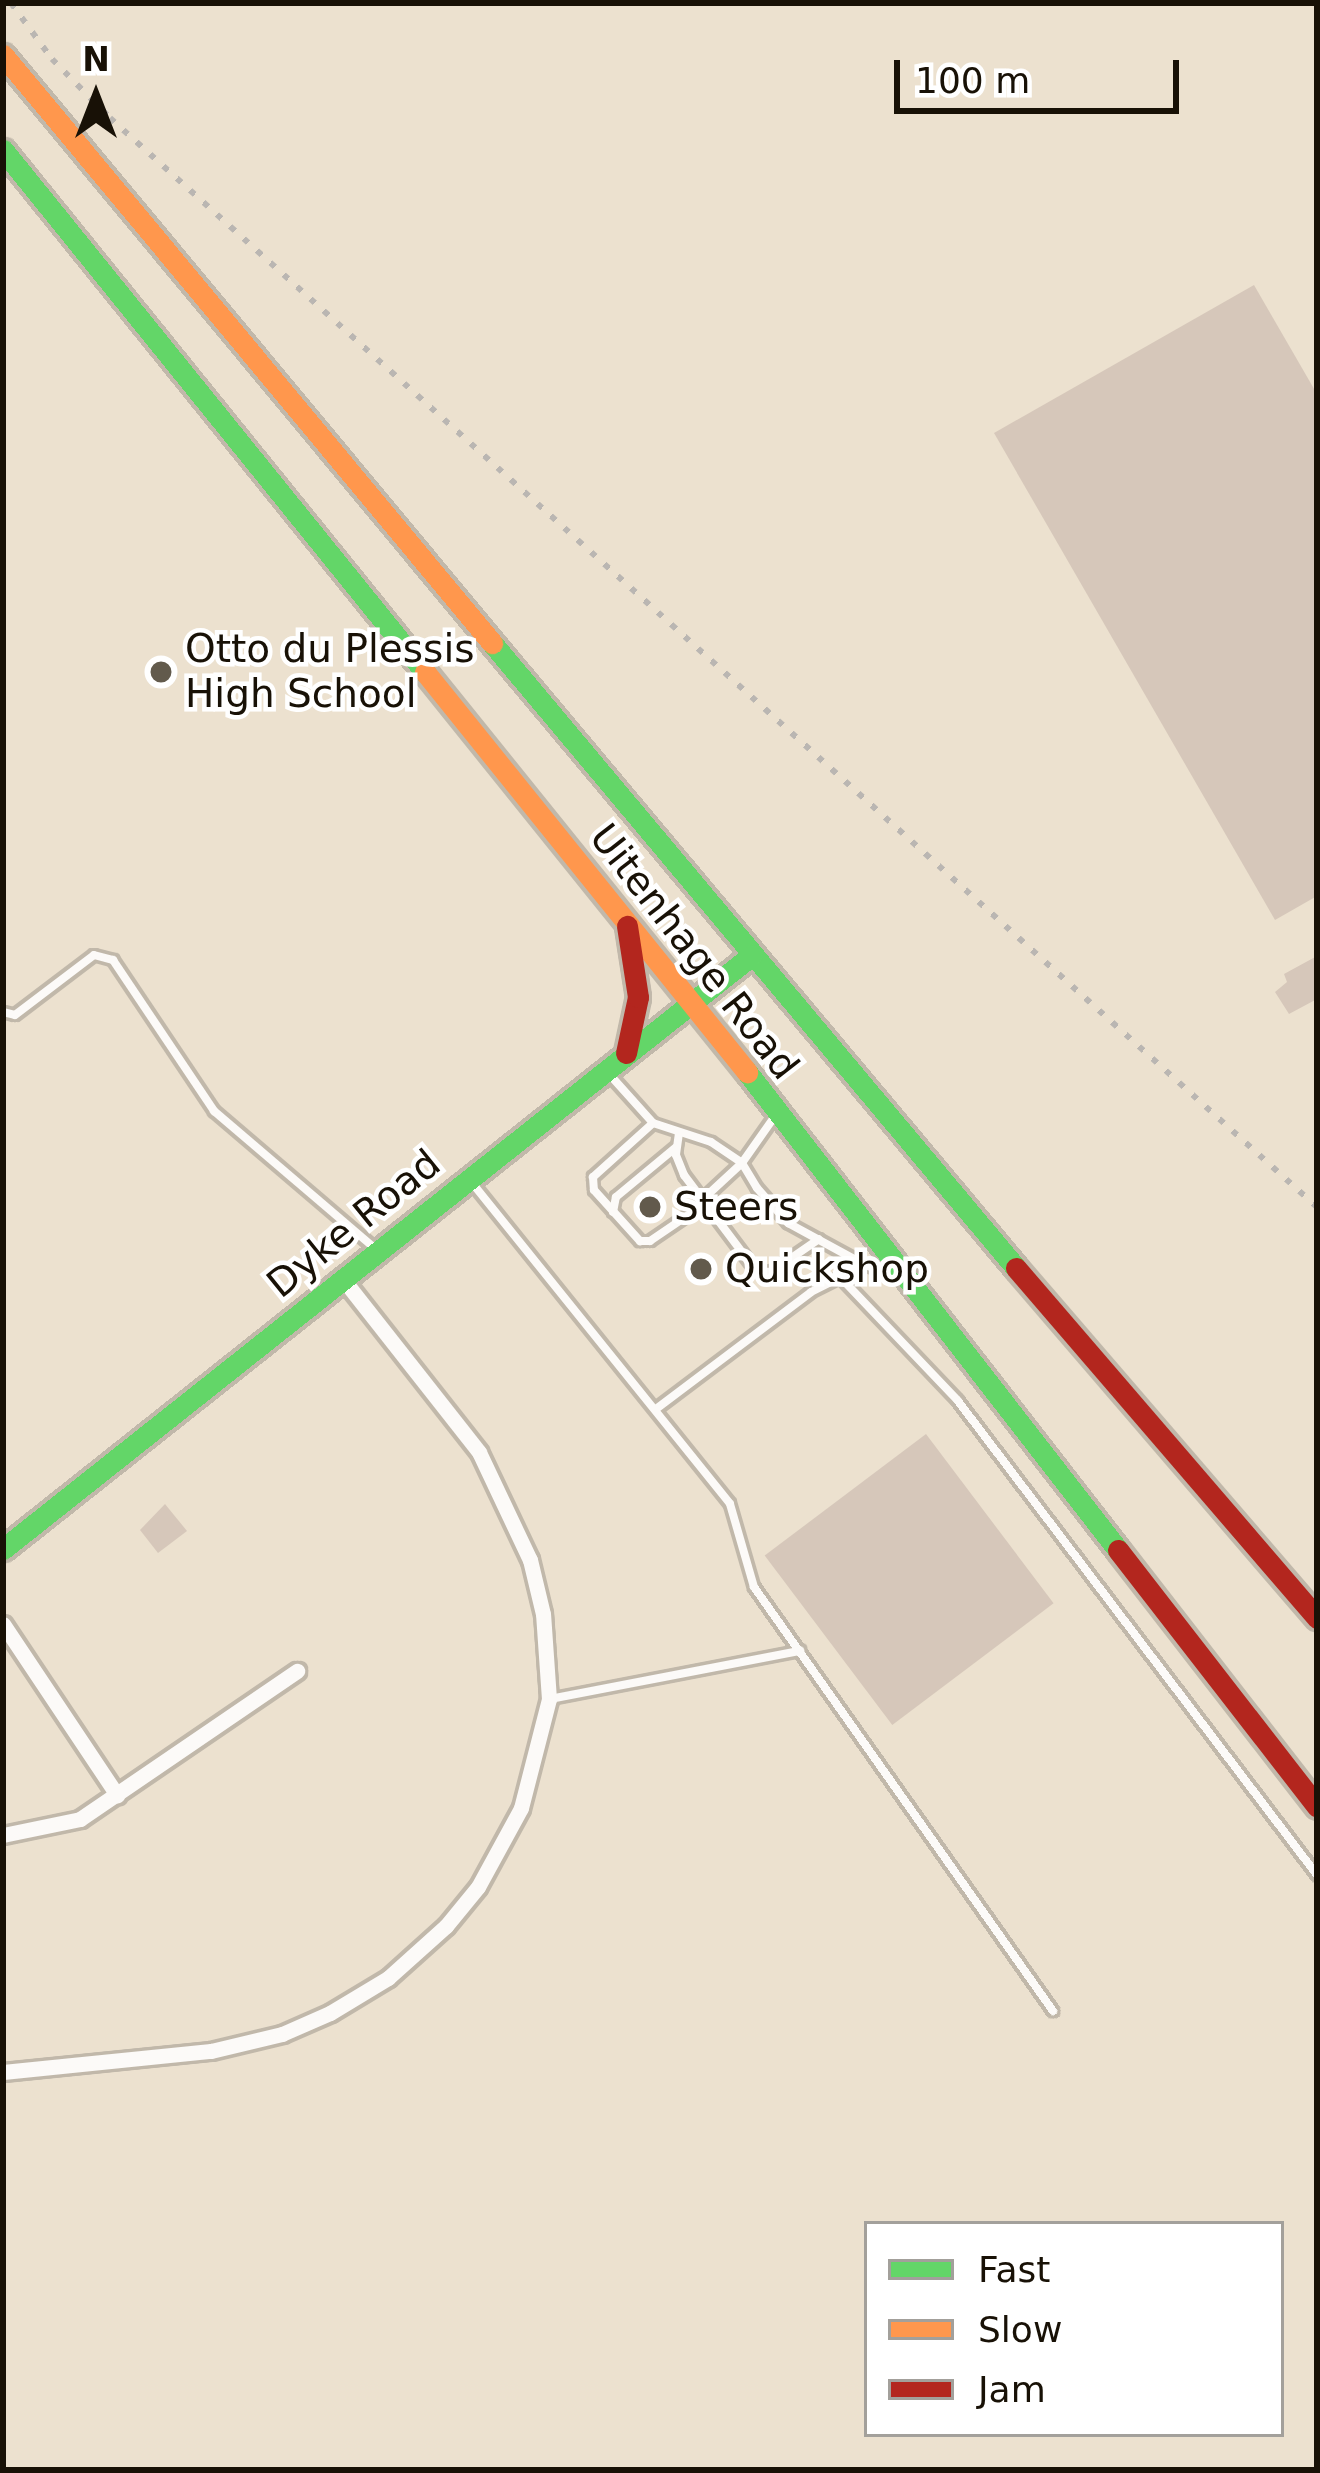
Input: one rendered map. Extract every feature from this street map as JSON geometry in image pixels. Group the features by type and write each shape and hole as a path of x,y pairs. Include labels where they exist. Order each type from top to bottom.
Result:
{"main road":[{"name":"Uitenhage Road","path":"3,56 751,956 1317,1618"},
{"name":"Uitenhage Road","path":"3,150 692,1001 1317,1808"},
{"path":"626,920 638,985 626,1053"},
{"name":"Dyke Road","path":"3,1550 751,956"}],"street":[{"path":"3,2072 249,2044 364,1995 428,1945 478,1887 520,1808 549,1699 543,1614 530,1560 479,1452 343,1279"},
{"path":"3,1624 117,1795"},
{"path":"3,1834 80,1819 297,1671"}],"lane":[{"path":"3,1012 15,1015 94,955 113,960 214,1112 378,1251"},
{"path":"605,1070 653,1124 711,1142 742,1163 788,1223 865,1265 904,1278"},
{"path":"653,1124 593,1177 594,1190 632,1238 650,1241 702,1203 742,1163 776,1114"},
{"path":"679,1133 676,1147 684,1175 762,1273 791,1261 819,1238"},
{"path":"613,1214 616,1197 676,1147"},
{"path":"469,1178 730,1504 754,1587 1053,2011"},
{"path":"656,1409 811,1292 865,1265"},
{"path":"841,1278 958,1401 1317,1874"},
{"path":"549,1699 800,1651"}],"building":[{"path":"1254,285 1317,394 1317,896 1275,920 994,433"},
{"path":"1317,956 1317,999 1289,1014 1275,992 1287,982 1284,974"},
{"path":"926,1434 1054,1603 892,1725 765,1556"},
{"path":"165,1504 187,1531 158,1553 140,1530"}],"railway":[{"path":"11,3 52,59 110,118 1317,1207"}],"traffic: fast":[{"path":"3,150 425,672"},
{"path":"492,643 1016,1268"},
{"path":"3,1549 751,956"},
{"path":"747,1072 1118,1550"}],"traffic: slow":[{"path":"3,55 492,643"},
{"path":"425,672 747,1072"}],"traffic: jam":[{"path":"626,1053 638,997 627,926"},
{"path":"1016,1268 1317,1618"},
{"path":"1118,1550 1317,1807"}],"place":[{"name":"Otto du Plessis High School","path":"161,672"},
{"name":"Steers","path":"650,1207"},
{"name":"Quickshop","path":"701,1269"}]}
